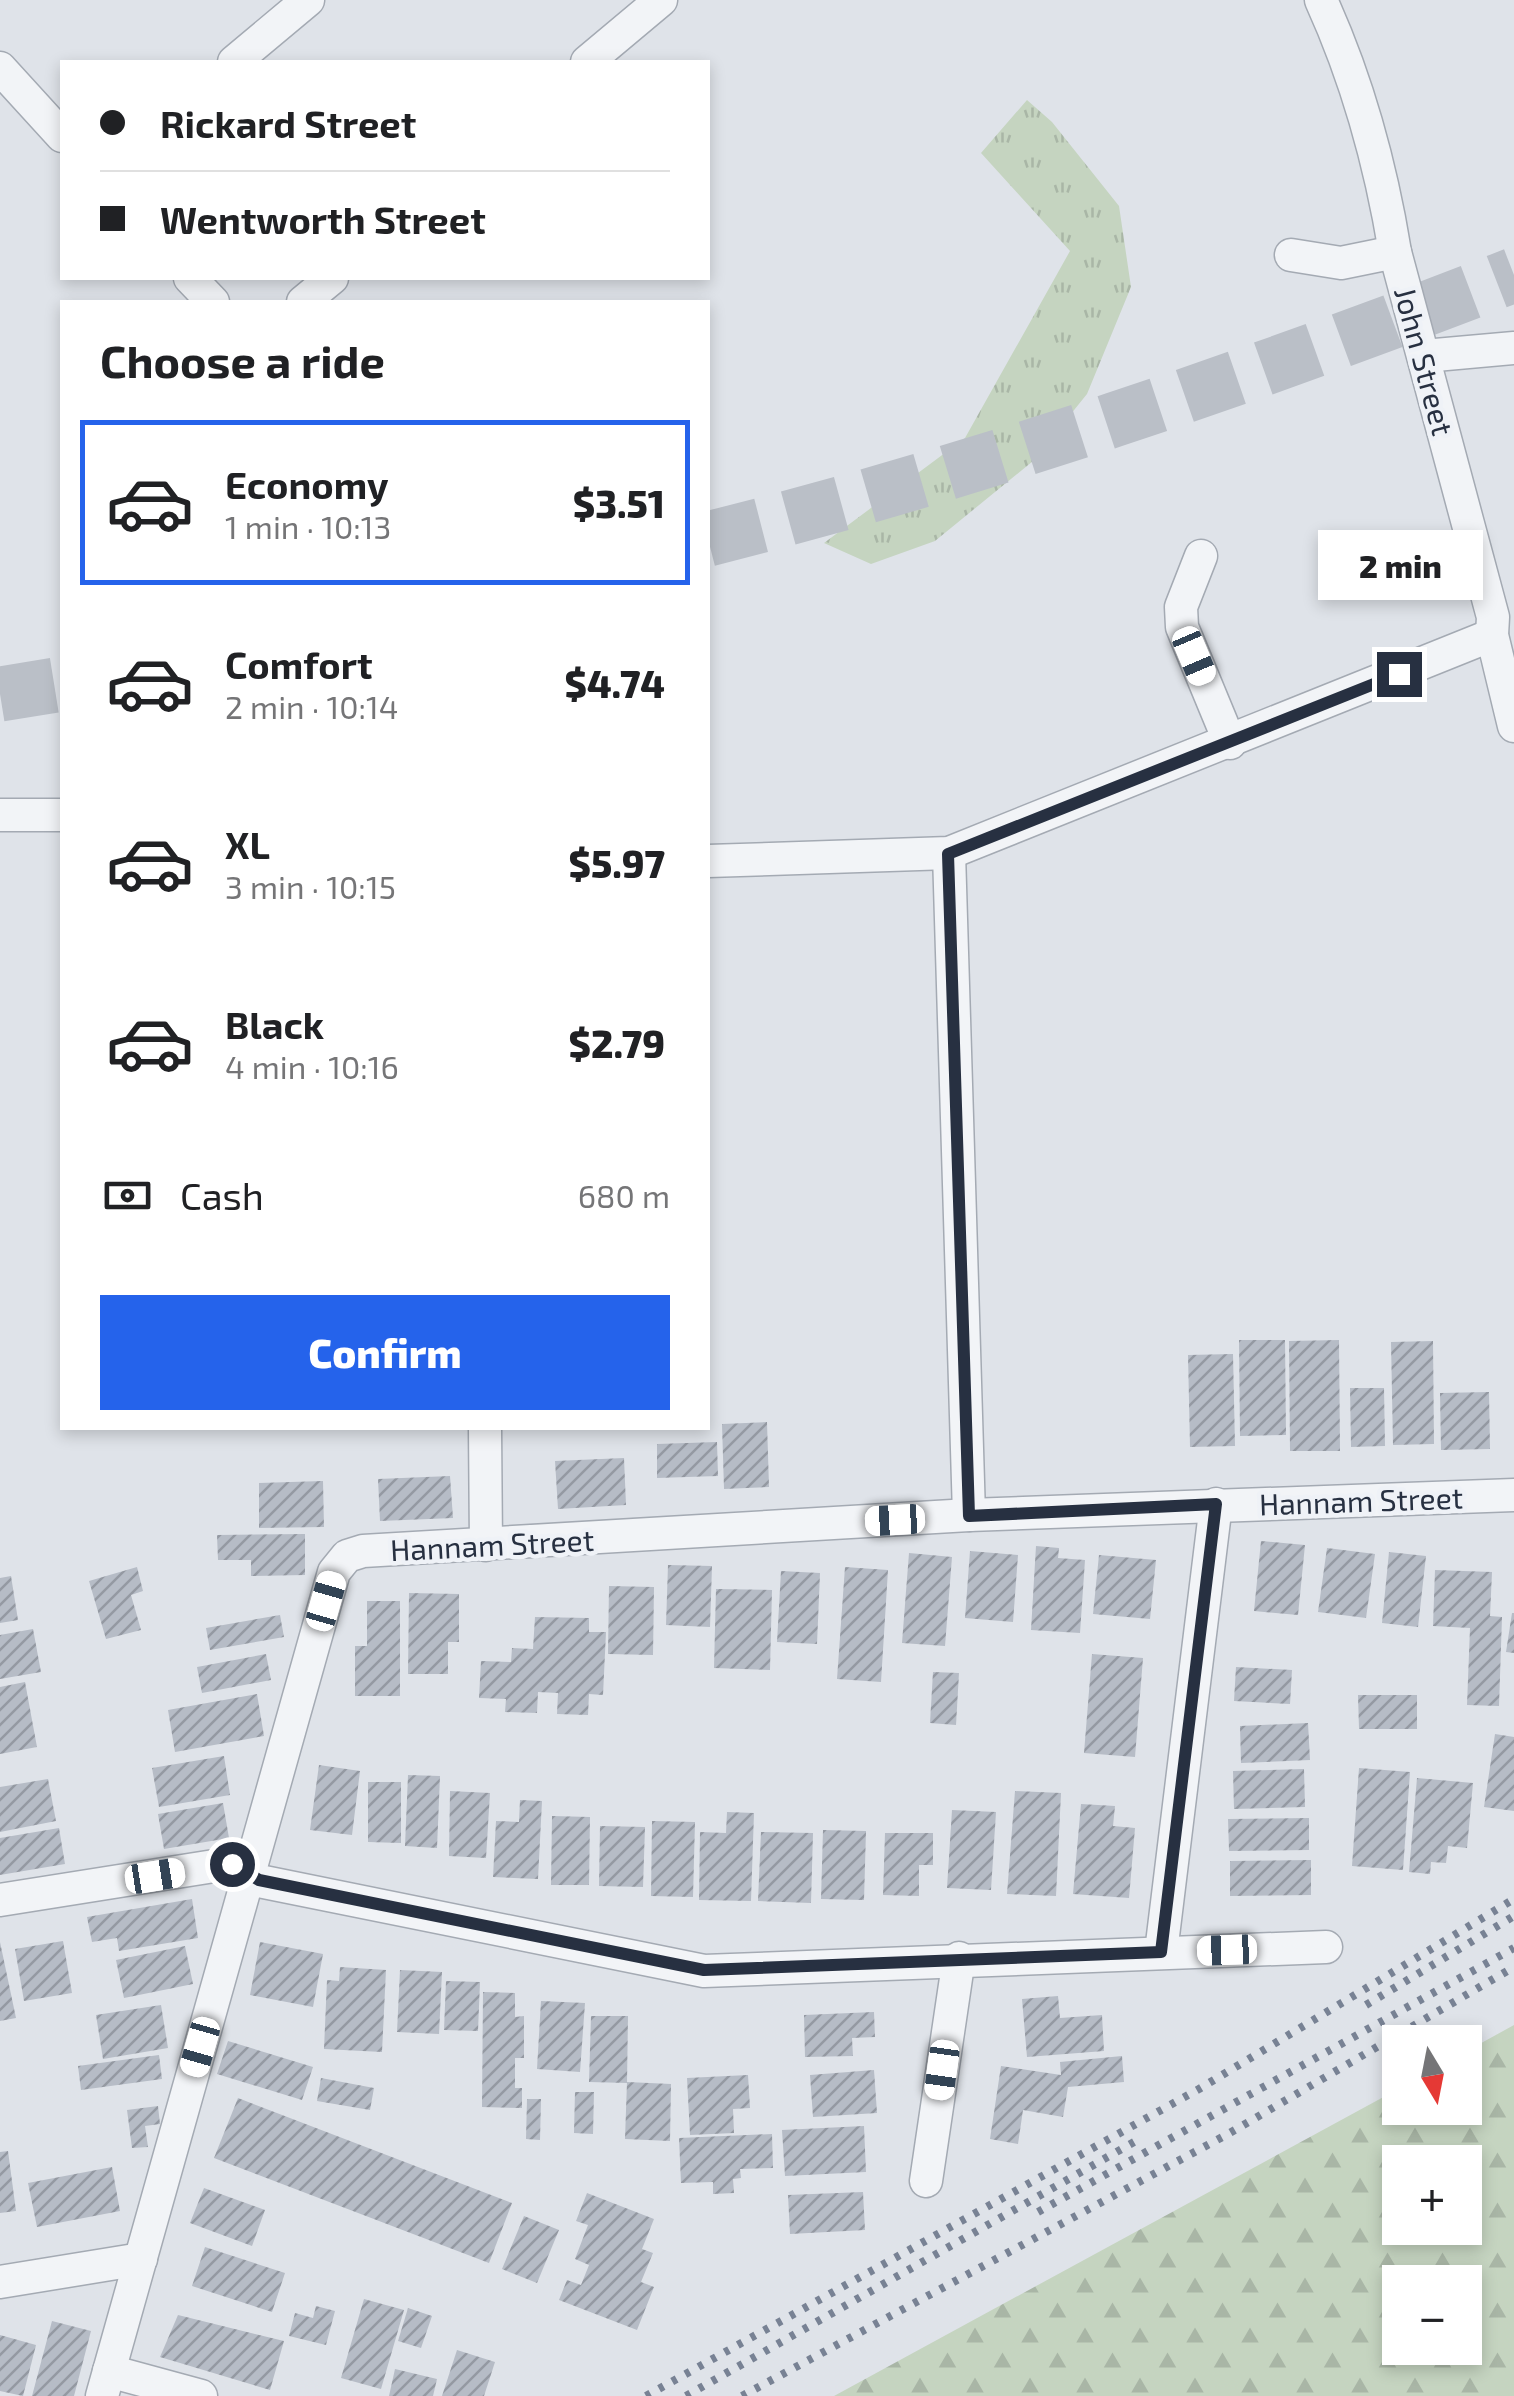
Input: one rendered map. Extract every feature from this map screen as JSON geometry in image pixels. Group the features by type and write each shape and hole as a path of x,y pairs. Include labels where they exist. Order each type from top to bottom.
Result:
{"street":[{"path":"236,60 308,0"},
{"path":"589,60 662,0"},
{"name":"John Street","path":"1321,0 1346,54 1387,206 1395,252 1492,617 1492,636 1514,726"},
{"path":"0,68 60,134"},
{"path":"1291,255 1341,263 1395,252"},
{"path":"192,280 211,300"},
{"path":"305,300 330,280"},
{"path":"1424,356 1514,348"},
{"path":"1201,556 1181,607 1182,627 1230,742"},
{"path":"710,861 948,854 1492,636"},
{"path":"0,815 60,815"},
{"path":"948,854 969,1516"},
{"path":"484,1430 486,1544"},
{"name":"Hannam Street","path":"106,2383 340,1563 363,1550 1216,1504 1514,1495"},
{"path":"1161,1952 1216,1504"},
{"path":"0,1900 232,1864 259,1880 688,1969 1326,1947"},
{"path":"926,2181 959,1958"},
{"path":"0,2282 141,2259"},
{"path":"106,2383 202,2396"}],"green space":[{"path":"1027,100 1052,122 1119,206 1131,287 1087,394 1033,461 935,541 871,564 824,543 965,438 1070,251 981,153"},
{"path":"1514,2025 1514,2396 834,2396 1382,2098 1382,2125 1482,2125 1482,2043"}],"building":[{"path":"1239,1340 1285,1340 1286,1435 1240,1436"},
{"path":"1339,1340 1340,1451 1290,1451 1289,1341"},
{"path":"1433,1341 1434,1444 1393,1445 1391,1342"},
{"path":"1233,1354 1235,1446 1190,1447 1188,1355"},
{"path":"1350,1388 1384,1388 1385,1446 1351,1447"},
{"path":"1489,1392 1490,1449 1441,1450 1440,1393"},
{"path":"767,1422 769,1487 724,1489 722,1424"},
{"path":"717,1442 718,1476 657,1478 657,1444"},
{"path":"624,1458 626,1505 558,1509 555,1461"},
{"path":"450,1476 453,1518 380,1521 378,1479"},
{"path":"323,1481 324,1527 259,1528 259,1483"},
{"path":"305,1534 305,1575 251,1576 251,1560 218,1560 217,1535"},
{"path":"1261,1541 1305,1545 1298,1615 1254,1611"},
{"path":"1036,1546 1059,1548 1058,1558 1085,1560 1080,1633 1031,1630"},
{"path":"1327,1548 1375,1554 1366,1618 1318,1612"},
{"path":"970,1551 1018,1555 1013,1622 965,1618"},
{"path":"1389,1552 1426,1556 1418,1627 1382,1623"},
{"path":"909,1553 952,1557 945,1646 902,1643"},
{"path":"1099,1555 1156,1560 1150,1619 1093,1614"},
{"path":"668,1565 712,1566 710,1627 666,1625"},
{"path":"137,1567 143,1591 131,1595 141,1630 106,1639 89,1581"},
{"path":"845,1567 888,1570 881,1682 837,1679"},
{"path":"1435,1570 1492,1572 1490,1616 1502,1617 1499,1706 1467,1705 1470,1628 1433,1626"},
{"path":"781,1571 820,1573 817,1644 777,1642"},
{"path":"11,1576 18,1620 0,1623 0,1578"},
{"path":"609,1586 654,1587 653,1655 608,1654"},
{"path":"716,1589 772,1590 770,1670 714,1668"},
{"path":"409,1593 459,1594 459,1642 448,1642 448,1674 408,1674"},
{"path":"367,1601 400,1601 400,1696 355,1696 355,1646 367,1646"},
{"path":"1514,1613 1514,1653 1506,1652"},
{"path":"280,1615 284,1637 210,1650 206,1628"},
{"path":"535,1617 589,1618 589,1632 606,1632 603,1695 589,1694 588,1715 557,1714 558,1693 538,1692 537,1713 505,1712 506,1699 479,1698 481,1661 511,1662 512,1648 533,1649"},
{"path":"33,1629 41,1672 0,1679 0,1635"},
{"path":"266,1654 271,1680 202,1693 197,1667"},
{"path":"1092,1654 1143,1658 1135,1757 1084,1753"},
{"path":"1236,1667 1292,1670 1290,1704 1234,1701"},
{"path":"933,1672 959,1673 956,1725 930,1723"},
{"path":"25,1682 37,1747 0,1754 0,1687"},
{"path":"257,1694 264,1736 175,1752 168,1710"},
{"path":"1358,1695 1417,1695 1417,1729 1359,1729"},
{"path":"1308,1723 1310,1760 1241,1763 1240,1726"},
{"path":"1495,1734 1514,1737 1514,1811 1484,1807"},
{"path":"224,1756 230,1795 159,1807 152,1768"},
{"path":"319,1765 360,1771 352,1835 310,1830"},
{"path":"1359,1768 1410,1772 1403,1870 1352,1866"},
{"path":"1304,1769 1305,1807 1234,1809 1233,1771"},
{"path":"408,1775 440,1776 437,1848 405,1846"},
{"path":"1417,1778 1473,1783 1467,1848 1448,1846 1446,1863 1431,1862 1430,1874 1409,1872"},
{"path":"48,1779 56,1821 0,1832 0,1787"},
{"path":"368,1782 401,1782 401,1843 368,1842"},
{"path":"450,1791 490,1793 486,1858 449,1856"},
{"path":"1015,1791 1061,1793 1056,1896 1007,1894"},
{"path":"520,1800 542,1801 538,1879 493,1877 496,1821 519,1822"},
{"path":"223,1803 229,1838 164,1849 158,1814"},
{"path":"1081,1804 1115,1806 1113,1826 1135,1828 1129,1898 1073,1894"},
{"path":"952,1810 996,1812 991,1890 947,1888"},
{"path":"727,1812 754,1813 751,1901 699,1900 700,1832 726,1833"},
{"path":"552,1816 590,1817 589,1885 551,1885"},
{"path":"1309,1818 1309,1850 1229,1851 1228,1819"},
{"path":"652,1821 695,1822 693,1897 651,1896"},
{"path":"600,1826 645,1827 643,1887 599,1886"},
{"path":"59,1828 65,1864 0,1875 0,1838"},
{"path":"823,1830 866,1831 864,1900 821,1899"},
{"path":"761,1832 813,1833 811,1903 758,1901"},
{"path":"885,1833 933,1833 933,1865 919,1865 919,1896 883,1895"},
{"path":"1311,1860 1311,1895 1230,1896 1230,1861"},
{"path":"192,1899 198,1938 119,1951 117,1938 92,1942 87,1917"},
{"path":"63,1941 72,1993 24,2001 15,1949"},
{"path":"0,1942 16,2018 0,2021"},
{"path":"260,1942 323,1954 313,2007 250,1995"},
{"path":"185,1946 193,1984 124,1998 116,1960"},
{"path":"340,1967 386,1970 382,2052 324,2049 327,1980 339,1981"},
{"path":"400,1970 442,1972 439,2034 397,2032"},
{"path":"446,1981 480,1982 478,2031 444,2030"},
{"path":"483,1992 515,1993 515,2017 524,2016 524,2058 515,2058 515,2088 522,2088 522,2108 482,2107"},
{"path":"1058,1996 1060,2018 1102,2015 1104,2051 1027,2057 1022,1999"},
{"path":"541,2001 585,2003 580,2072 537,2069"},
{"path":"161,2005 168,2048 103,2059 96,2015"},
{"path":"874,2012 875,2037 852,2038 853,2056 805,2057 804,2015"},
{"path":"591,2016 628,2016 627,2083 589,2082"},
{"path":"228,2041 313,2067 302,2100 217,2074"},
{"path":"159,2055 162,2079 81,2090 78,2066"},
{"path":"1122,2056 1124,2082 1068,2087 1063,2117 1023,2110 1018,2144 990,2139 1001,2066 1061,2075 1060,2062"},
{"path":"874,2070 877,2113 813,2117 810,2075"},
{"path":"748,2075 750,2108 733,2109 734,2133 690,2135 687,2078"},
{"path":"321,2078 374,2088 370,2110 317,2101"},
{"path":"627,2082 671,2084 670,2141 625,2139"},
{"path":"575,2092 594,2092 593,2134 574,2133"},
{"path":"238,2098 512,2203 489,2263 214,2158"},
{"path":"527,2099 541,2099 540,2140 526,2139"},
{"path":"158,2106 160,2124 145,2126 148,2147 132,2148 127,2110"},
{"path":"864,2126 866,2172 785,2176 782,2130"},
{"path":"772,2134 773,2168 740,2169 741,2178 733,2179 734,2193 713,2194 713,2182 681,2183 679,2138"},
{"path":"8,2151 16,2211 0,2213 0,2152"},
{"path":"112,2167 120,2211 37,2227 28,2183"},
{"path":"204,2188 265,2210 252,2246 190,2223"},
{"path":"863,2192 865,2230 790,2234 788,2195"},
{"path":"587,2193 654,2219 642,2249 653,2253 641,2282 654,2287 637,2330 559,2300 567,2280 581,2285 589,2265 575,2259 588,2225 576,2221"},
{"path":"524,2216 559,2230 537,2283 502,2269"},
{"path":"205,2247 285,2273 272,2312 192,2286"},
{"path":"364,2299 404,2310 381,2389 341,2378"},
{"path":"316,2306 335,2311 326,2345 289,2336 295,2313 313,2318"},
{"path":"408,2308 432,2316 421,2348 398,2341"},
{"path":"178,2315 284,2341 270,2390 160,2357"},
{"path":"52,2321 91,2331 74,2396 32,2396"},
{"path":"0,2335 36,2345 23,2396 0,2391"},
{"path":"457,2350 495,2362 484,2396 442,2396"},
{"path":"395,2369 437,2379 433,2396 389,2396"}],"tunnel":[{"path":"710,538 911,483 1115,419 1514,275"},
{"path":"0,694 60,684"}],"railway":[{"path":"646,2396 1199,2089 1514,1899"},
{"path":"1366,2005 1514,1916"},
{"path":"1038,2212 1514,1948"},
{"path":"742,2396 1228,2134 1514,1967"},
{"path":"686,2396 1134,2142"}],"route":[{"path":"232,1864 259,1880 672,1967 704,1970 1161,1952 1216,1504 969,1516 948,854 1399,674"}]}
